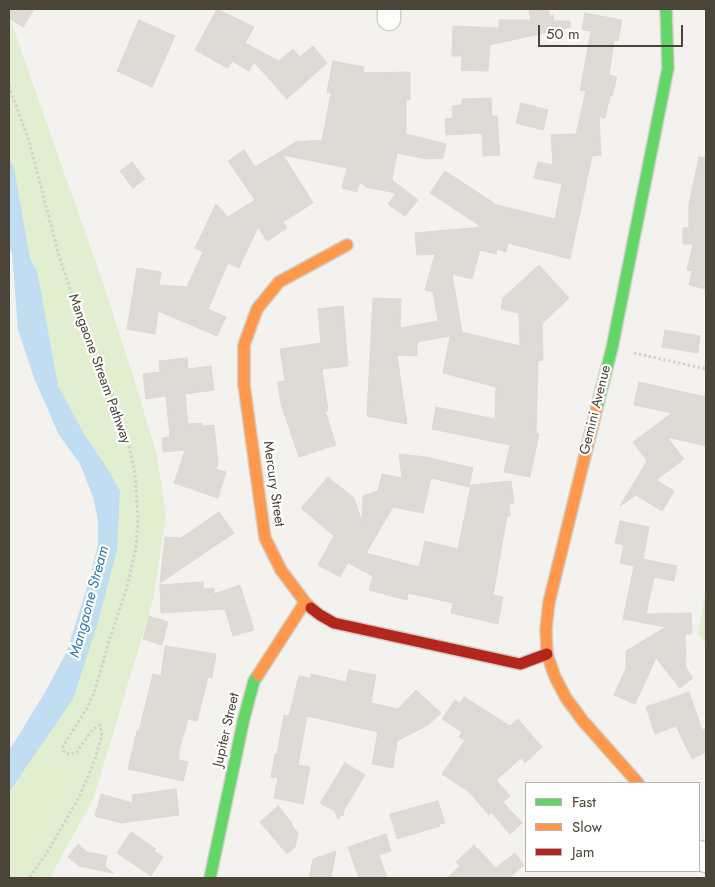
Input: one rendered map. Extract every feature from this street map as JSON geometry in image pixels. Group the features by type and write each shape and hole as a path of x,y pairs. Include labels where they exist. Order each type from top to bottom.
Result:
{"street":[{"name":"Gemini Avenue","path":"637,782 583,721 566,698 555,677 547,654 546,629 550,602 612,348 658,123 668,68 666,9"},
{"name":"Mercury Street","path":"348,245 279,282 257,308 244,345 244,385 265,538 281,570 305,602 320,615 334,623 520,664 547,654"},
{"name":"Jupiter Street","path":"210,878 244,718 254,681 305,602"}],"path":[{"name":"Mangaone Stream Pathway","path":"9,86 29,141 59,256 76,307 125,428 134,474 138,518 136,547 128,584 94,693 87,708 63,746 66,754 76,753 94,728 100,725 102,736 98,750 79,797 48,853 29,878"},
{"path":"612,348 706,369"}],"green space":[{"path":"9,16 103,283 135,382 157,456 166,516 153,600 94,797 50,878 9,878 9,782 58,712 109,531 82,449 23,334 9,215"},
{"path":"706,591 706,643 698,634"}],"water":[{"name":"Mangaone Stream","path":"9,159 14,168 30,259 37,271 58,386 84,434 120,491 117,550 96,629 73,699 9,792 9,749 48,687 67,651 90,578 98,544 98,521 93,497 80,464 59,435 34,378 18,330 12,254 9,246"}],"building":[{"path":"9,9 34,9 23,27 9,18"},
{"path":"217,9 254,27 245,43 279,61 293,49 300,57 313,46 327,63 287,99 254,62 249,71 232,61 228,68 195,50"},
{"path":"529,9 548,9 550,16 553,15 554,21 570,21 571,27 490,45 488,71 461,70 462,56 452,56 453,26 499,28 499,20 531,20"},
{"path":"585,13 622,20 618,41 614,40 609,75 617,77 605,118 599,116 601,155 592,156 570,259 508,243 506,252 497,249 496,254 480,250 472,279 452,274 462,332 520,346 519,313 501,309 503,298 539,265 569,298 542,324 543,360 538,361 536,433 539,434 530,477 504,472 510,445 432,429 436,407 495,419 496,387 443,373 450,336 417,342 417,356 397,355 407,424 367,416 373,298 401,299 400,328 438,321 433,292 425,290 435,254 417,255 415,233 482,227 430,193 445,171 497,205 555,219 562,184 534,178 538,162 553,165 551,135 576,134 586,91 580,90 591,31 582,30"},
{"path":"139,20 175,36 152,87 117,71"},
{"path":"333,61 364,67 363,73 410,72 410,100 406,100 406,134 446,144 443,158 427,159 397,153 392,180 418,200 405,216 388,204 396,193 366,187 360,182 357,192 342,188 347,168 283,155 313,203 283,222 287,228 267,241 258,227 239,268 228,263 208,309 226,317 217,336 158,311 155,334 127,329 137,268 161,272 159,285 187,287 203,252 195,248 216,204 228,217 255,200 228,161 244,150 255,167 296,142 322,140 331,93 327,92"},
{"path":"491,98 492,116 497,116 500,155 483,156 482,133 446,135 445,119 453,118 452,106 462,105 462,99"},
{"path":"521,103 548,110 543,130 516,123"},
{"path":"699,157 706,158 706,289 689,285 692,271 687,270 693,244 683,244 683,228 689,228 689,204"},
{"path":"132,162 145,179 133,188 120,171"},
{"path":"343,306 348,366 322,369 328,411 325,411 336,445 299,457 281,404 278,382 285,381 280,349 321,343 318,309"},
{"path":"665,330 700,336 698,353 662,347"},
{"path":"187,358 188,369 211,366 214,390 185,394 188,424 202,423 203,426 214,425 218,464 216,469 226,472 218,498 174,483 185,450 163,452 162,438 170,437 166,396 146,399 143,374 160,372 159,361"},
{"path":"639,382 706,397 706,446 667,437 684,459 656,480 674,491 662,511 636,495 620,506 647,461 633,442 672,413 634,405"},
{"path":"399,454 426,457 473,468 469,487 431,478 423,513 393,507 366,553 419,567 425,541 458,549 471,485 511,481 514,503 509,504 510,516 507,516 493,595 503,597 498,624 451,613 453,603 408,593 407,600 369,590 373,576 348,563 340,577 318,565 334,536 301,508 328,477 354,498 362,522 363,496 378,491 382,474 402,478"},
{"path":"219,512 234,533 160,583 165,537 181,538"},
{"path":"620,521 649,527 643,559 677,566 674,581 654,577 646,614 691,613 692,634 685,634 686,668 693,678 680,688 656,658 635,704 614,695 626,668 626,651 666,627 623,619 634,566 620,563 624,545 615,543"},
{"path":"203,582 203,589 214,588 214,594 240,585 254,630 233,636 225,609 161,613 160,585"},
{"path":"149,616 168,622 162,645 143,639"},
{"path":"165,646 216,654 212,678 208,677 197,721 188,719 179,751 179,760 188,762 183,781 128,769 153,674 161,676"},
{"path":"349,670 376,675 371,703 398,709 416,690 441,713 428,725 397,741 393,768 372,764 378,732 307,716 298,765 310,767 303,804 274,798 278,778 271,777 275,754 277,754 284,715 289,716 299,676 310,678 311,674 346,682"},
{"path":"689,692 702,730 706,728 706,752 692,759 676,726 655,734 646,707"},
{"path":"464,697 510,726 518,719 542,747 525,763 521,758 496,780 510,796 503,802 522,823 510,834 491,812 489,815 469,792 442,774 465,740 459,737 462,732 442,719 455,700 460,703"},
{"path":"345,763 365,775 344,810 343,816 341,815 338,819 335,811 320,803"},
{"path":"176,789 179,815 121,823 95,816 101,794 133,803 132,795"},
{"path":"438,801 445,823 397,839 390,814"},
{"path":"278,806 298,833 295,847 287,854 260,822"},
{"path":"131,832 156,849 154,851 163,857 151,876 117,853"},
{"path":"386,834 391,851 379,855 387,878 359,878 348,847"},
{"path":"78,844 87,852 107,856 105,866 113,873 79,866 68,857"},
{"path":"474,845 496,868 515,853 524,865 509,878 447,878 460,866 456,862"},
{"path":"336,851 331,878 309,878 313,859"}],"traffic: fast":[{"path":"597,407 612,348 668,68 666,9"},
{"path":"210,878 244,718 254,681 258,675"}],"traffic: slow":[{"path":"311,608 281,570 265,538 244,385 244,345 257,309 279,282 347,245"},
{"path":"597,407 549,602 546,629 547,654 555,677 566,698 583,721 637,782"},
{"path":"258,675 305,602"}],"traffic: jam":[{"path":"311,608 334,623 520,664 547,654"}]}
